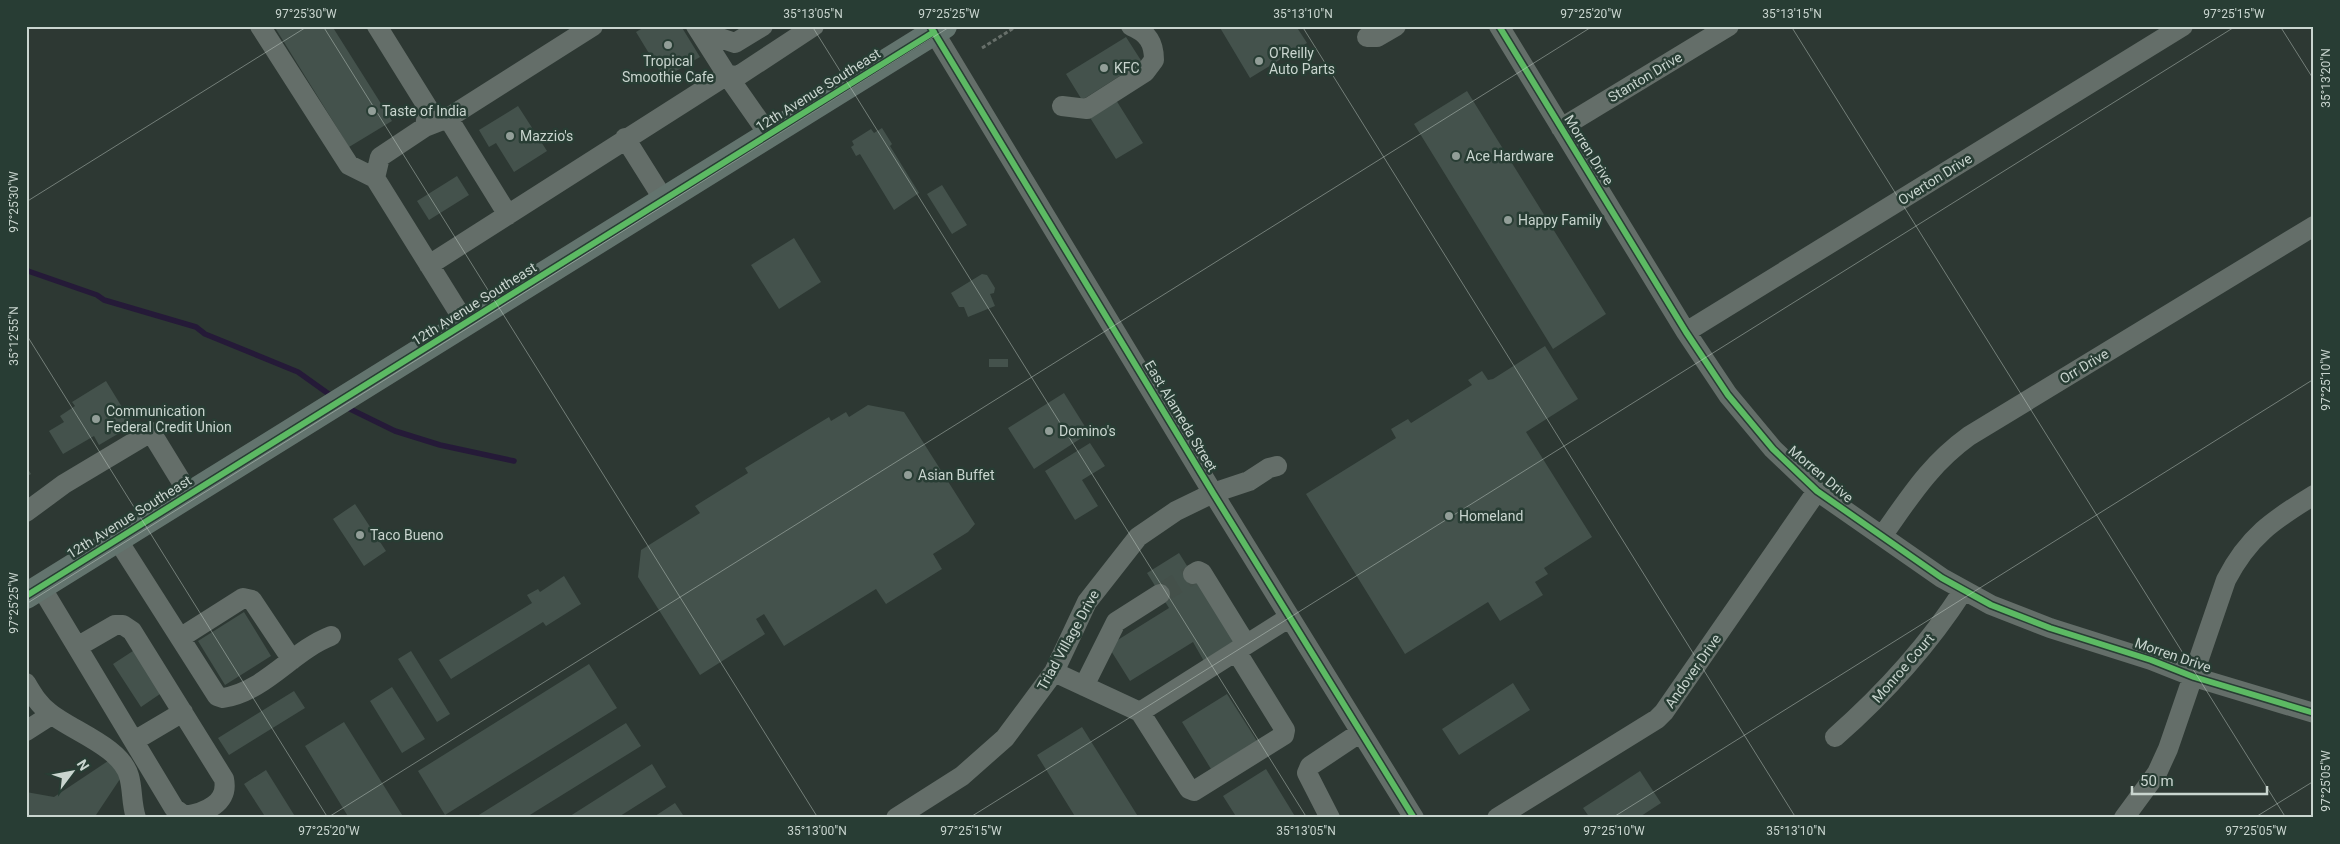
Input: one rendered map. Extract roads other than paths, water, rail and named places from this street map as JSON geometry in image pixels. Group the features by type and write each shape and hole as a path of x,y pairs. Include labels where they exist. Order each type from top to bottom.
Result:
{"main road":[{"name":"12th Avenue Southeast","path":"34,592 287,433 350,396 770,135 936,28"}],"street":[{"path":"260,26 349,165 375,178 466,324"},
{"path":"378,26 428,108 424,128"},
{"path":"375,178 380,158 424,128 448,118 593,26"},
{"path":"696,26 727,75 770,135"},
{"path":"710,26 717,37 735,43 763,26"},
{"path":"429,265 727,75 738,76 814,26"},
{"path":"1062,106 1087,109 1145,72 1154,60 1154,47 1141,30 1131,26"},
{"path":"1367,37 1377,36 1396,26"},
{"name":"Morren Drive","path":"1499,26 1686,332 1728,395 1774,449 1817,491 1962,591 2050,628 2151,660 2194,677 2314,713"},
{"name":"Stanton Drive","path":"1561,128 1729,26"},
{"name":"Overton Drive","path":"1686,332 2183,26"},
{"name":"East Alameda Street","path":"936,28 1213,493 1414,818"},
{"path":"448,118 508,215"},
{"path":"626,138 664,200"},
{"name":"Orr Drive","path":"1882,536 1924,476 1948,451 1969,436 2314,226"},
{"path":"26,512 64,484 151,432 189,494"},
{"name":"Triad Village Drive","path":"896,818 962,776 1005,738 1054,672 1086,602 1138,537 1176,511 1277,466"},
{"name":"Andover Drive","path":"1497,818 1657,719 1664,712 1817,491"},
{"path":"2124,818 2157,773 2194,677 2222,589 2236,560 2249,542 2267,526 2314,495"},
{"path":"117,539 217,696 223,698 272,676 316,642 331,636"},
{"path":"1054,672 1140,712 1189,789 1194,791 1284,735 1286,730 1202,574 1195,573"},
{"name":"Monroe Court","path":"1835,737 1899,676 1924,647 1962,591"},
{"path":"34,592 77,648 174,808 185,816 198,814 222,798 226,790 224,779 132,631 123,624 115,625 77,648"},
{"path":"1084,686 1116,622 1160,594"},
{"path":"180,638 243,598 252,600 292,660"},
{"path":"1140,712 1290,616"},
{"path":"26,684 39,704 51,715 96,742 118,758 129,776 131,804 136,818"},
{"path":"134,741 183,712"},
{"path":"26,731 51,715"},
{"path":"1330,818 1306,773 1310,766 1361,732"}],"waterway":[{"path":"26,269 97,295 104,300 196,327 205,334 298,372 333,397"},
{"path":"346,407 395,431 440,445 514,461"}],"tunnel":[{"path":"1160,594 1193,574"}],"place":[{"name":"Tropical Smoothie Cafe","path":"668,45"},
{"name":"O'Reilly Auto Parts","path":"1259,61"},
{"name":"KFC","path":"1104,68"},
{"name":"Taste of India","path":"372,111"},
{"name":"Mazzio's","path":"510,136"},
{"name":"Ace Hardware","path":"1456,156"},
{"name":"Happy Family","path":"1508,220"},
{"name":"Communication Federal Credit Union","path":"96,419"},
{"name":"Domino's","path":"1049,431"},
{"name":"Asian Buffet","path":"908,475"},
{"name":"Homeland","path":"1449,516"},
{"name":"Taco Bueno","path":"360,535"}]}
